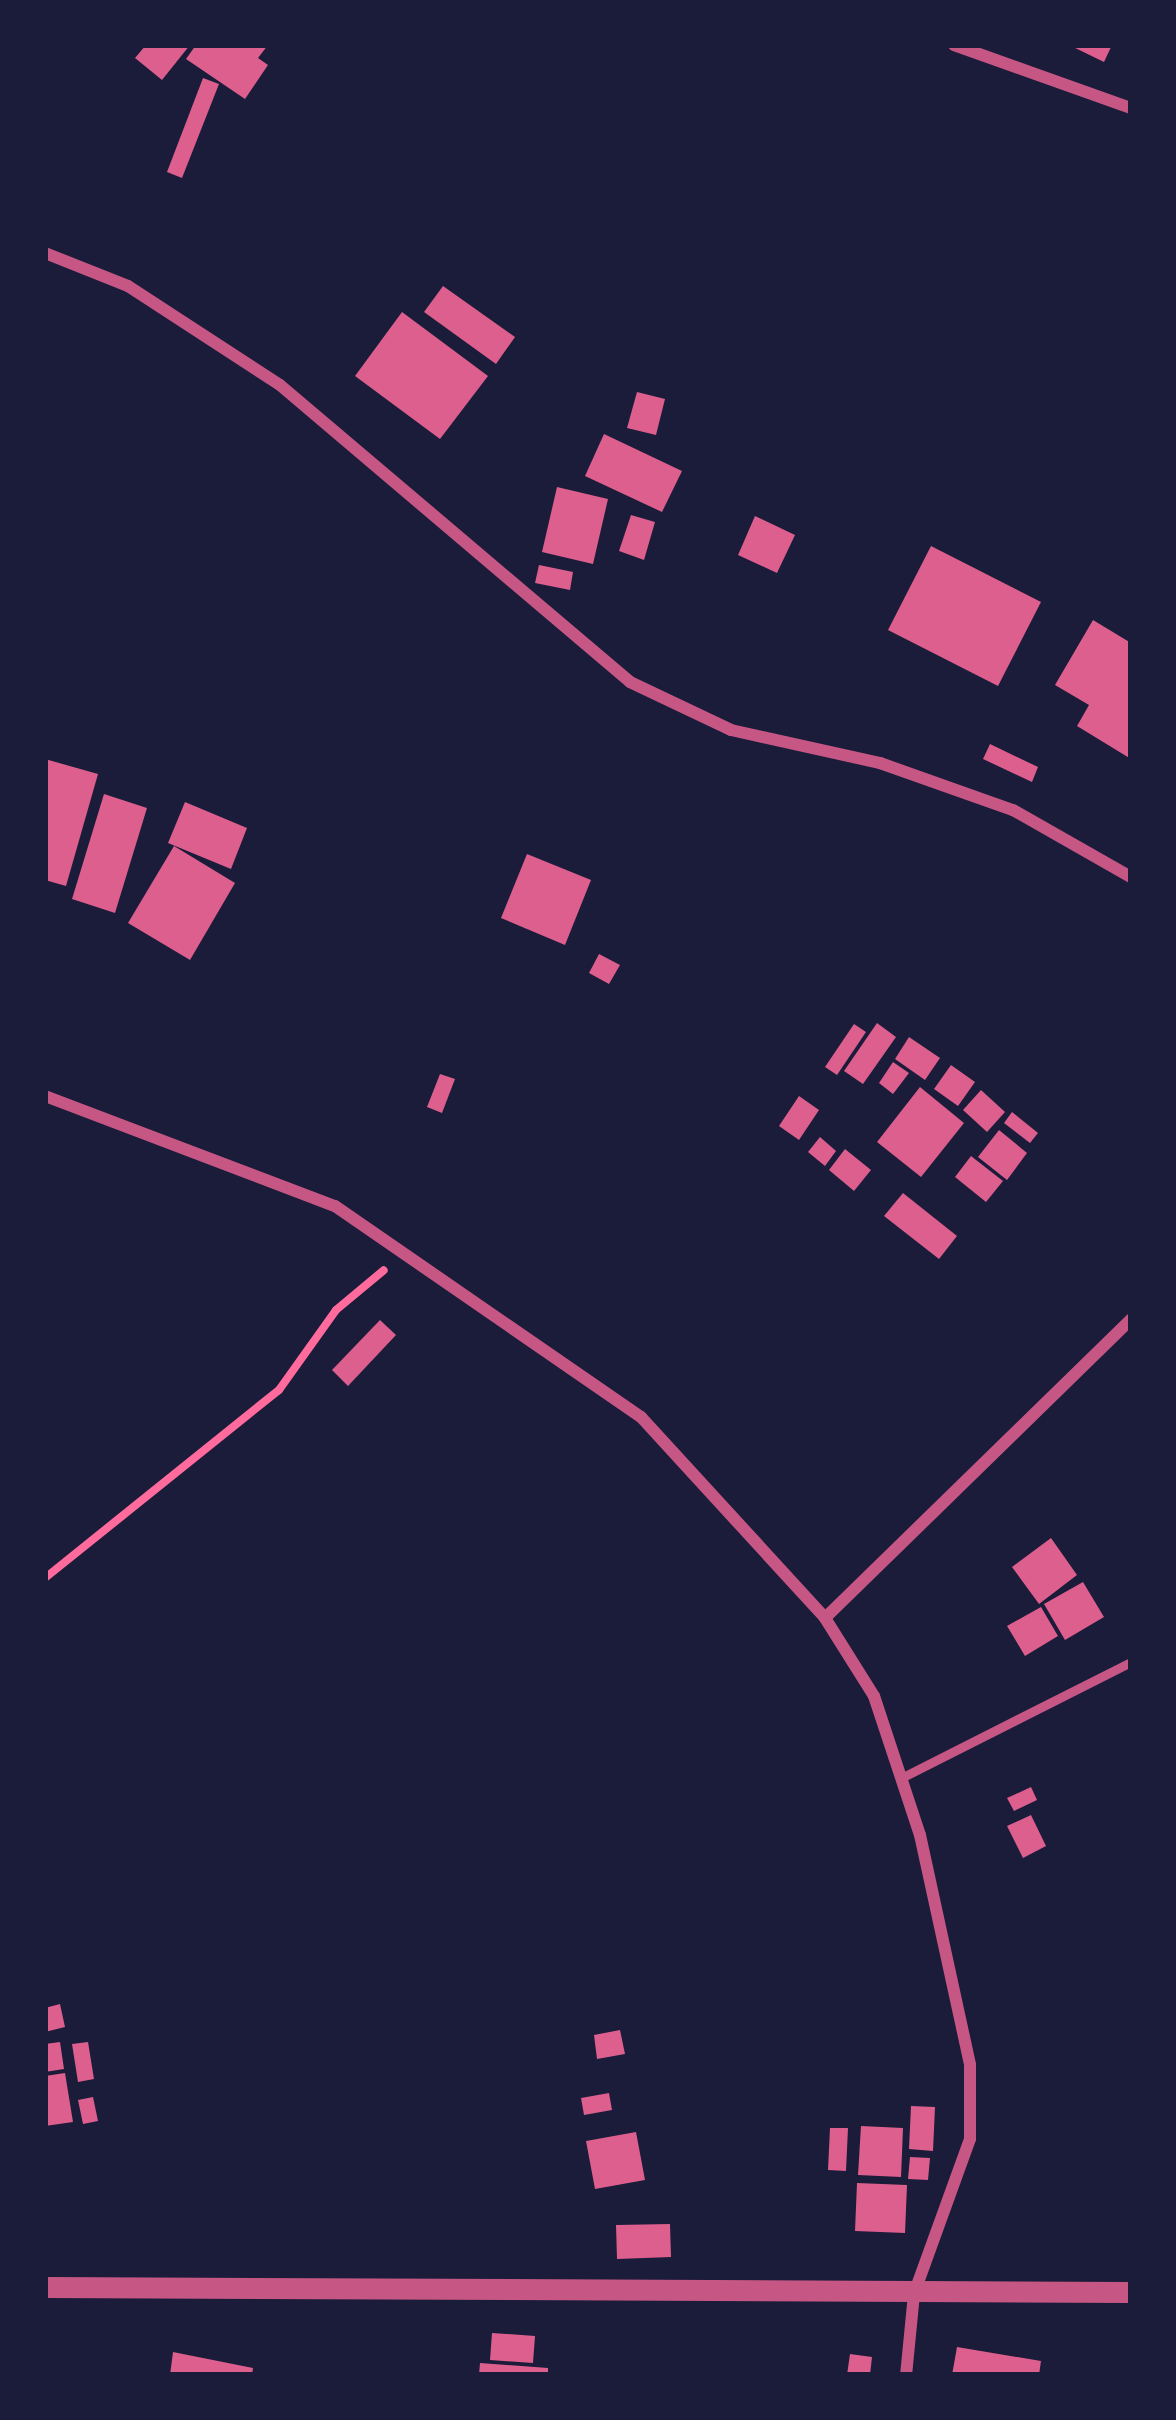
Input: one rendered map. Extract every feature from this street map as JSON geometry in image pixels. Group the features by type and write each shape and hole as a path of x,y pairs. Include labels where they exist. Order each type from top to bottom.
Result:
{"street":[{"path":"954,45 1131,109"},
{"path":"45,253 128,286 280,385 630,682 730,730 880,763 1013,810 1131,877"},
{"path":"45,1096 335,1206 641,1417 825,1618 874,1696 901,1778 959,1979 970,2065 970,2139 914,2294 906,2375"},
{"path":"825,1618 1131,1318"},
{"path":"45,2287 1131,2292"}],"lane":[{"path":"901,1778 1131,1662"}],"path":[{"path":"45,1578 279,1390 336,1310 404,1253"}],"building":[{"path":"146,45 190,45 162,80 135,58"},
{"path":"196,45 268,45 258,58 268,65 245,99 186,59"},
{"path":"1069,45 1112,45 1104,62"},
{"path":"203,78 219,84 182,178 167,172"},
{"path":"443,286 515,337 496,364 424,312"},
{"path":"402,312 488,376 440,439 355,376"},
{"path":"637,392 665,399 656,435 627,428"},
{"path":"604,434 682,471 662,512 585,476"},
{"path":"557,487 608,499 593,564 542,552"},
{"path":"631,515 655,522 644,560 619,551"},
{"path":"755,516 795,535 777,573 738,555"},
{"path":"931,546 1041,602 998,686 888,630"},
{"path":"539,565 573,572 570,590 535,583"},
{"path":"1093,620 1131,643 1131,759 1077,726 1089,705 1055,685"},
{"path":"990,744 1038,767 1032,782 983,759"},
{"path":"45,759 98,774 66,886 45,880"},
{"path":"104,794 147,808 115,913 72,899"},
{"path":"185,802 247,828 231,869 168,843"},
{"path":"174,846 235,883 190,960 128,923"},
{"path":"527,854 591,880 565,945 501,918"},
{"path":"599,954 620,965 609,984 589,973"},
{"path":"877,1023 896,1037 863,1084 844,1071"},
{"path":"854,1024 866,1032 837,1075 825,1067"},
{"path":"909,1037 940,1058 925,1080 895,1059"},
{"path":"893,1062 909,1073 893,1094 879,1083"},
{"path":"951,1065 975,1082 958,1106 934,1089"},
{"path":"440,1074 455,1079 442,1113 427,1107"},
{"path":"920,1087 964,1123 921,1177 877,1142"},
{"path":"981,1090 1005,1112 987,1132 963,1110"},
{"path":"799,1096 819,1110 799,1140 779,1126"},
{"path":"1012,1112 1038,1133 1030,1143 1004,1123"},
{"path":"999,1130 1027,1153 1007,1180 978,1157"},
{"path":"820,1137 836,1151 825,1166 808,1152"},
{"path":"845,1149 871,1170 854,1191 829,1170"},
{"path":"971,1156 1003,1181 986,1202 955,1177"},
{"path":"903,1193 957,1236 939,1259 884,1216"},
{"path":"380,1320 396,1335 348,1386 332,1370"},
{"path":"1051,1538 1077,1575 1039,1604 1012,1567"},
{"path":"1083,1582 1104,1617 1065,1640 1044,1604"},
{"path":"1041,1607 1058,1636 1025,1656 1007,1626"},
{"path":"1031,1787 1037,1800 1014,1811 1007,1798"},
{"path":"1031,1815 1046,1846 1023,1858 1007,1826"},
{"path":"60,2004 65,2027 45,2032 45,2008"},
{"path":"620,2030 625,2054 597,2059 594,2035"},
{"path":"60,2042 64,2069 45,2072 45,2044"},
{"path":"88,2042 94,2079 78,2082 72,2044"},
{"path":"65,2073 73,2122 45,2126 45,2076"},
{"path":"609,2093 612,2110 584,2115 581,2098"},
{"path":"93,2097 98,2121 83,2124 78,2100"},
{"path":"911,2106 935,2107 933,2151 909,2149"},
{"path":"861,2126 903,2128 901,2177 858,2175"},
{"path":"830,2128 848,2128 846,2171 828,2170"},
{"path":"636,2132 645,2180 595,2189 586,2141"},
{"path":"910,2157 930,2158 928,2180 908,2179"},
{"path":"857,2183 907,2185 905,2233 855,2231"},
{"path":"670,2224 671,2257 617,2259 616,2225"},
{"path":"492,2333 535,2336 533,2363 490,2360"},
{"path":"957,2347 1041,2361 1039,2375 952,2375"},
{"path":"173,2352 253,2368 252,2375 170,2375"},
{"path":"850,2354 872,2357 870,2375 847,2375"},
{"path":"480,2363 548,2368 548,2375 479,2375"}]}
